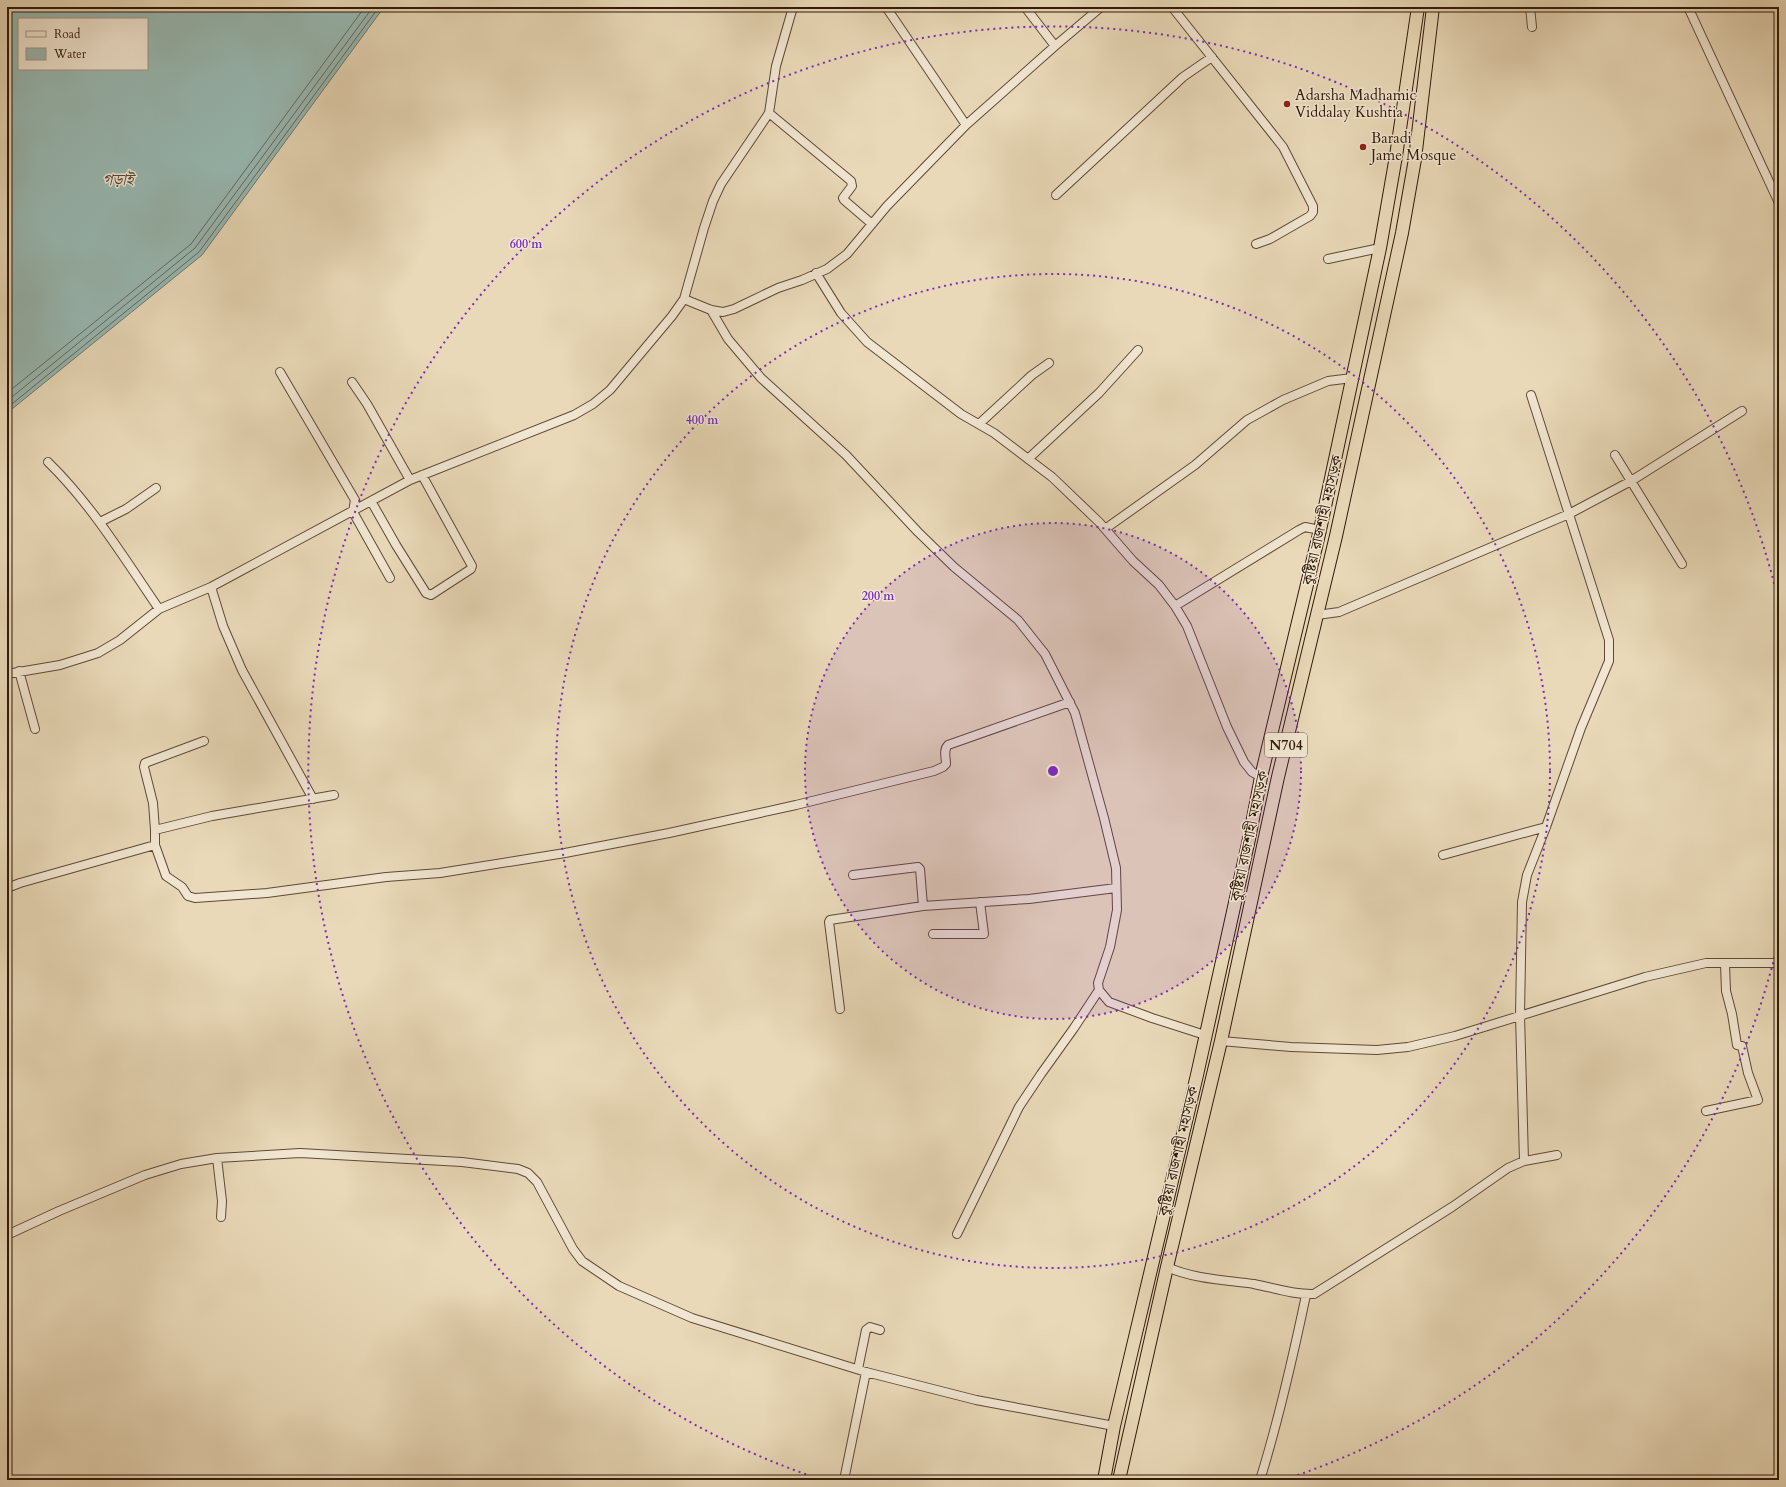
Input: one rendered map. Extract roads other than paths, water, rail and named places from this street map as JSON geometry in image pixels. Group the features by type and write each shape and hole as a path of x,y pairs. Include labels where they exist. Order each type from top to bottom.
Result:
{"highway":[{"name":"কুষ্টিয়া রাজশাহী মহাসড়ক","path":"1104,1480 1114,1426 1197,1075 1249,839 1261,777 1320,530 1384,227 1409,79 1418,7"},
{"name":"কুষ্টিয়া রাজশাহী মহাসড়ক","path":"1119,1480 1167,1267 1221,1040 1278,777 1317,615 1402,233 1414,159 1433,7"},
{"path":"1384,227 1402,233"},
{"path":"1310,570 1326,575"},
{"path":"1197,1075 1212,1078"}],"street":[{"path":"7,674 60,665 98,653 120,640 159,609 211,587 410,480 567,418 593,404 610,390 672,316 684,299 704,228 718,190 769,113 776,66 793,7"},
{"path":"886,7 966,125"},
{"path":"1025,7 1055,46"},
{"path":"684,299 711,310 723,312 827,269 847,254 897,195 966,125 1101,7"},
{"path":"1172,7 1283,147 1313,206 1313,212 1310,216 1256,244"},
{"path":"1530,7 1532,28"},
{"path":"1688,7 1779,203"},
{"path":"1056,195 1183,77 1212,56"},
{"path":"769,113 851,181 852,186 844,200 872,224"},
{"path":"1328,259 1380,248"},
{"path":"816,273 841,314 867,342 961,414 994,433 1052,477 1159,585 1175,606 1194,644 1227,727 1244,762 1252,772 1261,777"},
{"path":"711,310 728,339 761,378 846,455 918,532 954,567 1018,620 1044,654 1075,714 1104,818 1116,868 1117,910 1110,947 1098,983 1099,990 1109,1002 1205,1035"},
{"path":"1028,459 1100,393 1138,350"},
{"path":"978,424 1032,375 1049,363"},
{"path":"280,372 355,500 353,512 390,578"},
{"path":"1105,529 1195,465 1247,420 1283,400 1328,381 1352,378"},
{"path":"352,382 367,404 410,480"},
{"path":"1524,1161 1520,1015 1522,902 1527,875 1546,827 1581,728 1609,661 1610,649 1609,640 1531,395"},
{"path":"1317,615 1339,612 1569,514 1630,481 1742,411"},
{"path":"1615,455 1682,564"},
{"path":"48,462 66,480 100,522 159,609"},
{"path":"371,501 426,593 431,595 471,569 472,566 422,475"},
{"path":"100,522 126,509 156,488"},
{"path":"1175,606 1295,532 1305,527 1320,530"},
{"path":"211,587 223,626 242,670 313,799"},
{"path":"19,671 35,729"},
{"path":"204,741 145,763 144,767 153,803 155,845 166,876 182,887 188,896 195,898 266,893 386,877 440,874 669,833 796,805 934,771 946,764 945,748 948,745 1070,702"},
{"path":"155,830 212,816 334,795"},
{"path":"1443,855 1546,827"},
{"path":"7,888 155,845"},
{"path":"853,875 918,867 920,869 923,906"},
{"path":"840,1009 829,922 830,920 923,906 1029,899 1116,888"},
{"path":"933,934 982,935 984,932 980,902"},
{"path":"1221,1040 1292,1047 1377,1050 1408,1047 1455,1036 1645,977 1706,963 1779,963"},
{"path":"1706,1111 1758,1100 1748,1073 1742,1046 1737,1045 1732,1014 1726,991 1725,964"},
{"path":"957,1234 1019,1107 1040,1074 1074,1028 1099,990"},
{"path":"7,1235 59,1211 145,1175 182,1164 217,1158 300,1153 462,1162 518,1169 528,1173 538,1182 566,1237 582,1262 619,1286 692,1318 862,1371 976,1400 1114,1426"},
{"path":"1167,1267 1183,1274 1256,1285 1306,1295 1319,1293 1508,1168 1524,1161 1557,1155"},
{"path":"217,1158 222,1201 221,1217"},
{"path":"1260,1480 1294,1357 1306,1295"},
{"path":"844,1480 862,1371 866,1330 870,1327 880,1330"}],"water":[{"name":"গড়াই","path":"7,7 384,7 202,255 7,413"}],"place":[{"name":"Adarsha Madhamic Viddalay Kushtia","path":"1287,104"},
{"name":"Baradi Jame Mosque","path":"1363,147"}]}
